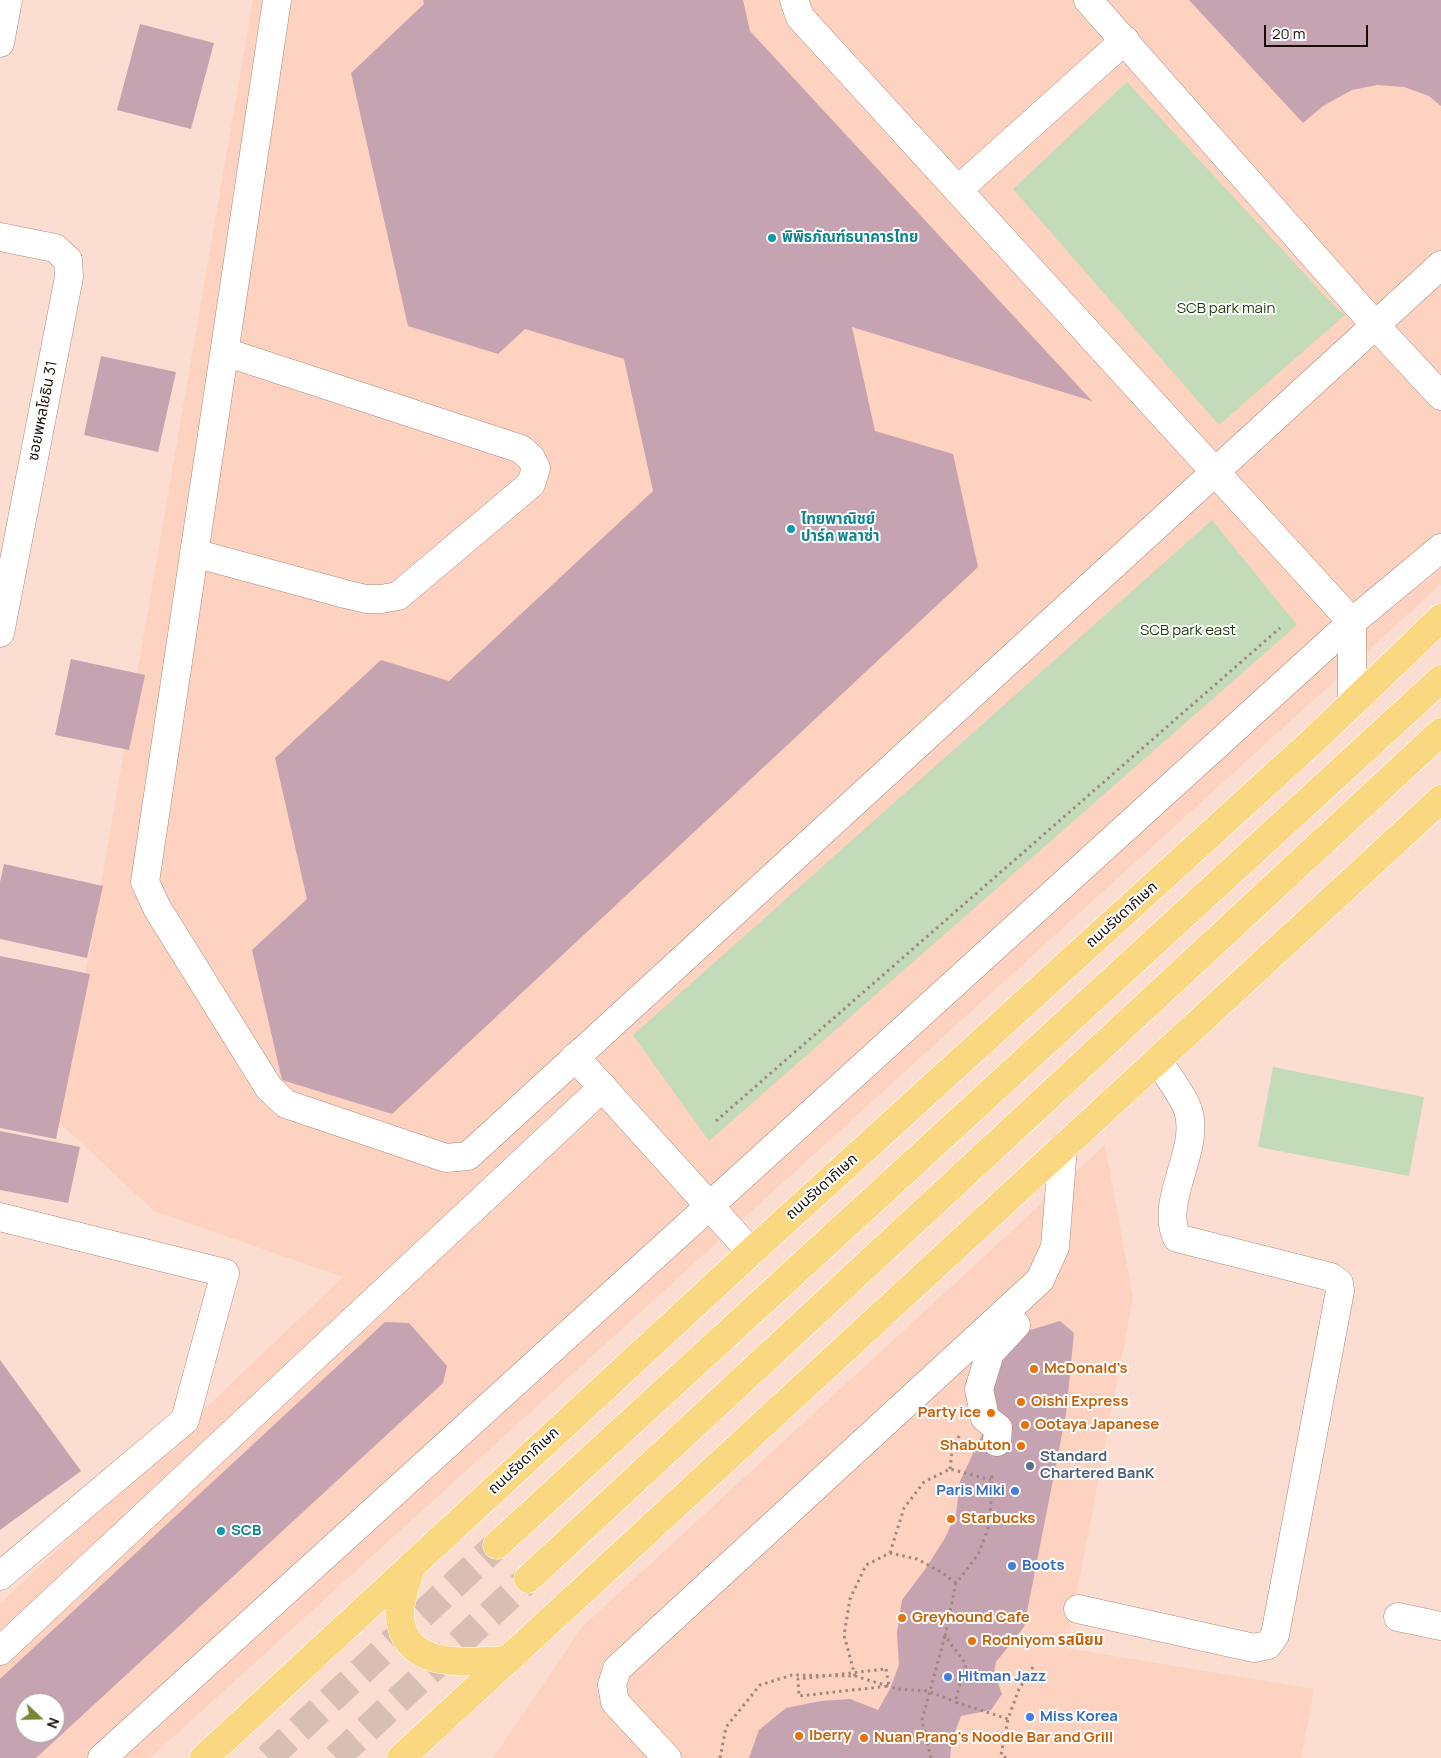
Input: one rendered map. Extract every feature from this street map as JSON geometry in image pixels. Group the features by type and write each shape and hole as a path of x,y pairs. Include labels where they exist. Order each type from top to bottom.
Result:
{"main road":[{"name":"ถนนรัชดาภิเษก","path":"204,1758 751,1252 1301,752 1441,618"},
{"path":"497,1545 1441,678"},
{"path":"528,1578 1441,732"},
{"path":"401,1758 1441,799"},
{"path":"412,1565 402,1597 400,1616 403,1629 410,1642 423,1654 452,1662 508,1660"}],"street":[{"path":"0,42 8,0"},
{"path":"277,0 145,882 157,908 270,1088 286,1104 446,1158 468,1156 1375,324 1441,266"},
{"path":"794,0 800,17 1352,622 1352,702"},
{"path":"1088,0 1441,396"},
{"path":"959,190 1125,40"},
{"name":"ซอยพหลโยธิน 31","path":"0,237 55,248 68,260 68,277 0,633"},
{"path":"194,553 366,599 381,600 398,596 531,484 536,468 521,449 224,352"},
{"path":"102,1758 1352,622 1441,548"},
{"path":"575,1057 751,1252"},
{"path":"1078,1608 1254,1648 1268,1645 1275,1636 1340,1291 1339,1283 1332,1277 1177,1238 1171,1219 1191,1129 1188,1110 1158,1060"},
{"path":"0,1651 603,1087"},
{"path":"668,1758 615,1702 612,1685 617,1670 1040,1280 1055,1247 1063,1147"},
{"path":"0,1217 225,1273 185,1420 0,1576"},
{"path":"997,1442 998,1428 985,1418 979,1389 990,1353 1020,1320"},
{"path":"1398,1616 1441,1626"}],"path":[{"path":"716,1121 1280,628"},
{"path":"930,1758 922,1720 928,1691 945,1636 956,1583 978,1554 990,1522 991,1480 997,1442 981,1435 960,1434 952,1451 950,1468"},
{"path":"890,1553 904,1508 924,1482 950,1468 991,1480"},
{"path":"854,1675 844,1635 850,1599 866,1565 890,1553 917,1559 942,1572 956,1583"},
{"path":"945,1636 966,1664 955,1702"},
{"path":"1006,1758 1001,1755 1008,1719 1019,1689 1033,1667"},
{"path":"720,1758 726,1728 760,1685 792,1675 854,1675 886,1669 889,1686"},
{"path":"854,1675 898,1690 928,1691 1008,1719"},
{"path":"825,1676 798,1679 799,1696 889,1686"}],"shaded area":[{"name":"ไทยพาณิชย์ ปาร์ค พลาซ่า","path":"253,0 1441,0 1441,584 150,1758 0,1758 0,1604 343,1277 154,1211 60,1123"},
{"path":"1105,1145 1133,1298 1066,1648 1314,1689 1301,1758 493,1758 582,1627"}],"green space":[{"name":"SCB park main","path":"1127,82 1339,311 1346,314 1219,425 1013,189"},
{"name":"SCB park east","path":"1212,520 1297,625 709,1141 633,1035"},
{"path":"1273,1067 1424,1097 1409,1176 1258,1147"}],"building":[{"name":"ไทยพาณิชย์ ปาร์ค พลาซ่า","path":"423,0 743,0 750,31 1092,401 852,327 875,431 953,454 978,567 392,1114 282,1080 252,950 307,899 275,758 381,660 449,681 653,491 624,359 525,329 498,354 408,326 351,73 424,4"},
{"path":"1189,0 1441,0 1441,106 1429,96 1404,87 1377,85 1352,90 1323,106 1303,123"},
{"path":"140,24 214,43 191,129 117,110"},
{"path":"101,356 176,372 158,452 84,435"},
{"path":"71,659 145,675 129,750 55,735"},
{"path":"4,864 103,886 87,958 0,939 0,882"},
{"path":"0,956 90,974 56,1139 0,1128"},
{"path":"0,1131 80,1147 68,1203 0,1190"},
{"path":"1060,1321 1074,1333 1066,1414 1024,1627 996,1662 994,1673 1002,1694 991,1710 961,1716 952,1740 950,1758 749,1758 759,1730 786,1708 821,1701 850,1699 878,1710 890,1689 899,1665 897,1633 902,1600 945,1538 956,1514 960,1481 990,1418 994,1375 1003,1356 1027,1331"},
{"name":"SCB","path":"385,1322 409,1323 447,1366 443,1383 65,1731 65,1693 15,1693 15,1743 52,1743 36,1758 0,1758 0,1679"},
{"path":"0,1360 81,1471 0,1530"}],"tunnel":[{"path":"268,1758 497,1545"},
{"path":"336,1758 528,1579"}],"place":[{"name":"พิพิธภัณฑ์ธนาคารไทย","path":"772,238"},
{"name":"ไทยพาณิชย์ ปาร์ค พลาซ่า","path":"791,529"},
{"name":"McDonald's","path":"1034,1369"},
{"name":"Oishi Express","path":"1021,1402"},
{"name":"Party ice","path":"991,1413"},
{"name":"Ootaya Japanese","path":"1025,1425"},
{"name":"Shabuton","path":"1021,1446"},
{"name":"Standard Chartered BanK","path":"1030,1466"},
{"name":"Paris Miki","path":"1015,1491"},
{"name":"Starbucks","path":"951,1519"},
{"name":"SCB","path":"221,1531"},
{"name":"Boots","path":"1012,1566"},
{"name":"Greyhound Cafe","path":"902,1618"},
{"name":"Rodniyom รสนิยม","path":"972,1641"},
{"name":"Hitman Jazz","path":"948,1677"},
{"name":"Miss Korea","path":"1030,1717"},
{"name":"Iberry","path":"799,1736"},
{"name":"Nuan Prang's Noodle Bar and Grill","path":"864,1738"}]}
